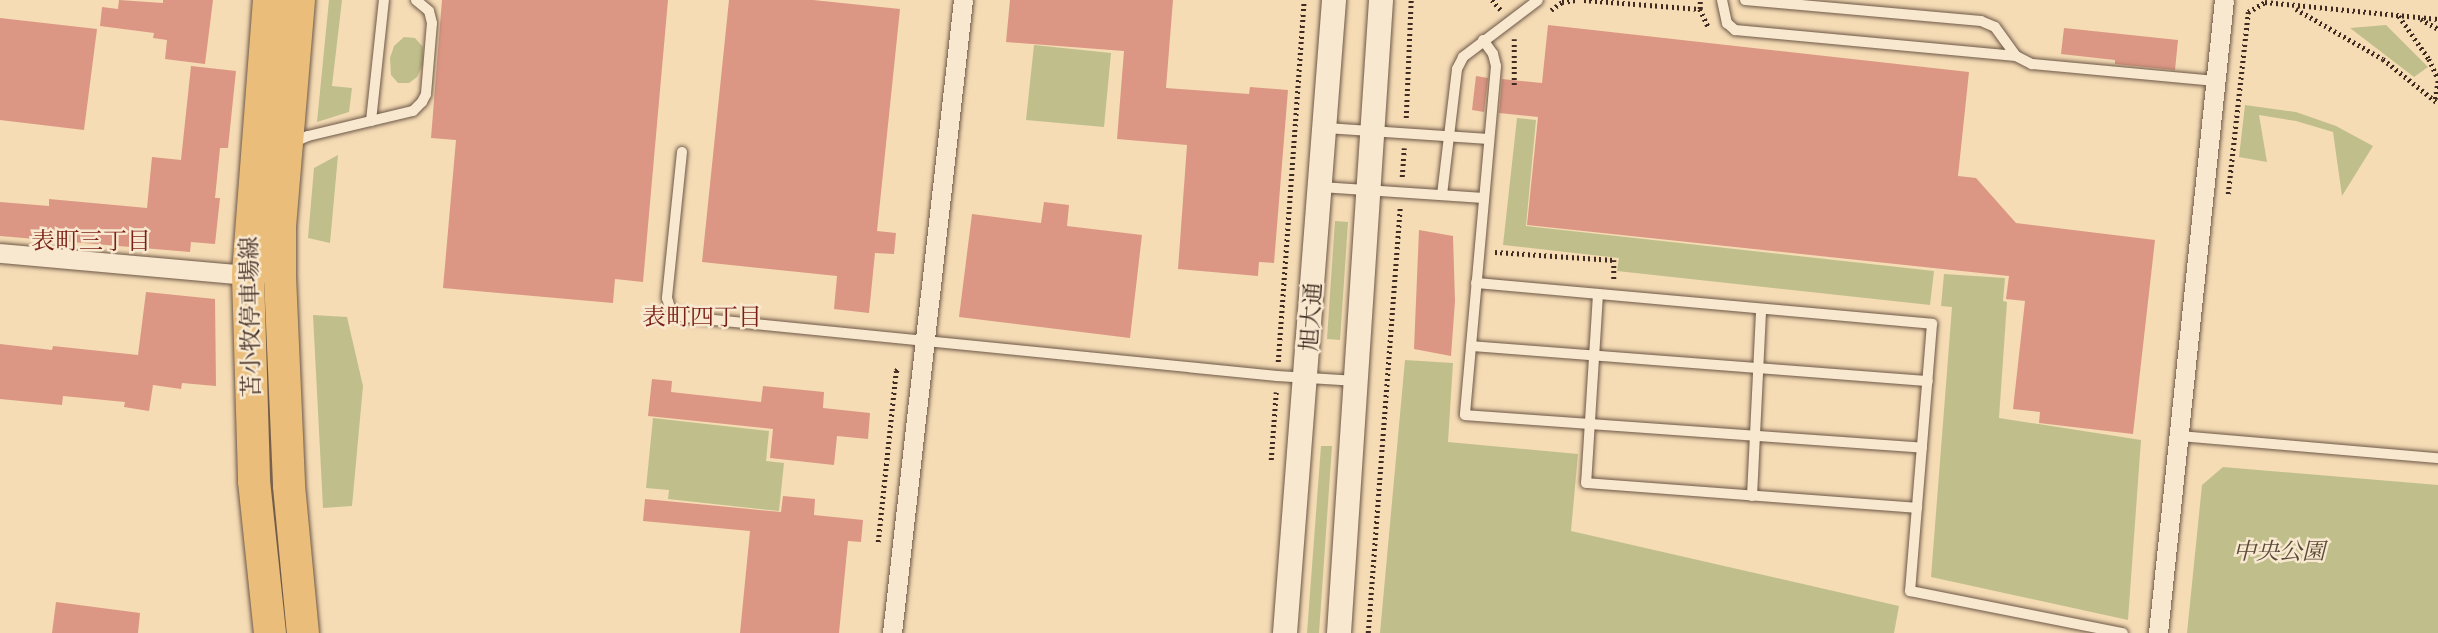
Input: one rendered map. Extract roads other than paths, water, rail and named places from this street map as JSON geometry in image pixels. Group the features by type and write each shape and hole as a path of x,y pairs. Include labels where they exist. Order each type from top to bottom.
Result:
{"main road":[{"name":"苫小牧停車場線","path":"269,0 248,275 254,481 270,633"},
{"name":"苫小牧停車場線","path":"299,0 280,228 280,277 289,486 303,633"}],"street":[{"path":"892,633 963,0"},
{"name":"旭大通","path":"1285,633 1335,0"},
{"path":"1339,633 1381,0"},
{"path":"2158,633 2224,0"},
{"path":"0,253 280,277"}],"lane":[{"path":"370,121 384,0"},
{"path":"286,146 308,136 413,111 426,93 432,23 429,11 416,0"},
{"path":"1442,195 1457,69 1463,57 1538,0"},
{"path":"1722,0 1727,23 1735,30 2016,55"},
{"path":"1745,0 1981,21 1995,27 2016,55 2032,64 2216,82"},
{"path":"1483,40 1493,54 1496,66 1465,415 1922,448"},
{"path":"1325,128 1489,139"},
{"path":"682,152 667,298 671,311 684,317 1357,382"},
{"path":"1321,187 1484,198"},
{"path":"1476,283 1932,324 1910,591 2123,633"},
{"path":"1598,294 1586,483 1917,508"},
{"path":"1752,495 1761,309"},
{"path":"1471,346 1928,381"},
{"path":"2179,436 2438,457"}],"district":[{"name":"表町三丁目","path":"91,242"},
{"name":"表町四丁目","path":"702,318"}],"park label":[{"name":"中央公園","path":"2279,552"}]}
